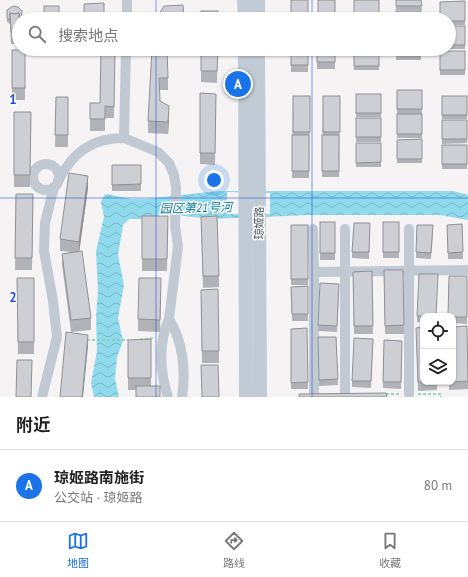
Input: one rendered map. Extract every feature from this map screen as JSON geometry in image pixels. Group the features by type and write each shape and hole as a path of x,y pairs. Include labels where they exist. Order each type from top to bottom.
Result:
{"main road":[{"path":"244,0 244,12"},
{"path":"258,0 258,12"},
{"name":"琼姬路","path":"245,56 252,180"},
{"name":"琼姬路","path":"246,397 252,180 258,56"},
{"name":"琼姬路","path":"252,222 260,397"}],"street":[{"path":"127,0 127,12"},
{"path":"124,138 126,56"},
{"path":"42,397 57,337 53,300 44,251 45,223 56,184 68,164 90,145 113,138 124,138 151,148 164,157 172,168 176,186 178,246 177,265 169,319 163,331 162,360 164,381 168,397"},
{"path":"313,229 314,397"},
{"path":"345,229 345,395"},
{"path":"409,229 409,394"},
{"path":"314,272 468,270"},
{"path":"169,319 175,329 182,359 182,397"}],"path":[{"path":"87,340 163,338"},
{"path":"381,394 441,394 441,397"}],"water":[{"name":"园区第21号河","path":"218,191 453,191 468,195 468,220 440,215 309,215 211,219 168,214 159,215 152,219 129,219 123,225 118,255 124,285 118,318 123,341 117,357 115,379 119,397 94,397 91,383 97,351 96,316 98,291 96,251 104,217 101,202 103,197 107,194 131,199 146,199"}],"pier":[{"path":"227,192 270,193 270,214 227,214"}],"building":[{"path":"291,0 308,0 308,12 291,12"},
{"path":"318,0 335,0 335,12 318,12"},
{"path":"354,0 379,0 379,12 354,12"},
{"path":"396,0 421,0 422,6 396,6"},
{"path":"465,1 465,21 456,21 456,12 440,12 440,2"},
{"path":"104,3 104,12 84,12 84,4"},
{"path":"183,5 184,12 160,12 164,6"},
{"path":"13,6 18,7 22,11 10,13 10,20 7,18 7,10"},
{"path":"44,6 59,6 59,12 44,12"},
{"path":"201,11 218,11 218,12"},
{"path":"396,11 421,11 421,12"},
{"path":"10,13 12,14 11,32"},
{"path":"456,26 465,26 465,45 456,45"},
{"path":"456,51 465,51 465,70 440,70 440,56 456,56"},
{"path":"12,56 25,56 25,88 12,88"},
{"path":"101,56 115,56 114,107 105,106 105,119 90,119 90,103 100,103"},
{"path":"152,56 167,56 168,78 159,78 160,101 169,106 168,122 148,121"},
{"path":"201,56 218,56 217,71 201,71"},
{"path":"291,56 308,56 308,65 291,65"},
{"path":"317,56 335,56 335,62 317,62"},
{"path":"354,56 379,56 379,66 354,66"},
{"path":"397,90 422,90 422,109 397,109"},
{"path":"200,93 216,94 215,153 200,153"},
{"path":"356,94 381,94 381,113 356,113"},
{"path":"293,96 310,96 310,132 293,132"},
{"path":"323,96 340,96 340,132 323,132"},
{"path":"442,96 467,96 467,115 442,115"},
{"path":"56,97 68,97 68,135 55,135"},
{"path":"14,112 31,112 30,175 14,175"},
{"path":"397,114 422,114 422,134 397,134"},
{"path":"356,118 381,118 381,137 356,137"},
{"path":"442,120 467,120 467,139 442,139"},
{"path":"292,135 309,135 309,171 292,171"},
{"path":"322,135 339,135 339,171 322,171"},
{"path":"422,139 422,159 397,159 397,140"},
{"path":"356,143 381,143 381,162 356,163"},
{"path":"442,145 467,145 467,164 442,164"},
{"path":"112,165 141,165 141,184 112,185"},
{"path":"69,173 88,176 79,242 60,239"},
{"path":"16,194 33,194 32,258 15,258"},
{"path":"142,216 168,216 167,259 142,259"},
{"path":"217,216 219,276 203,276 201,217"},
{"path":"320,222 335,222 335,253 320,253"},
{"path":"383,222 399,222 399,252 383,252"},
{"path":"354,223 370,223 369,252 352,252"},
{"path":"462,224 463,252 448,253 447,225"},
{"path":"291,225 308,225 308,279 291,279"},
{"path":"417,225 433,225 431,253 416,252"},
{"path":"82,251 91,318 71,320 62,254"},
{"path":"384,270 403,270 404,325 385,326"},
{"path":"372,271 373,326 354,326 353,272"},
{"path":"419,274 438,274 436,313 420,313 420,316 417,316"},
{"path":"449,276 467,276 467,317 456,317 456,313 448,313"},
{"path":"17,278 34,278 34,342 18,342"},
{"path":"139,278 161,278 160,320 138,319"},
{"path":"320,283 339,284 337,326 318,325"},
{"path":"308,286 308,314 292,314 291,287"},
{"path":"218,289 219,351 202,351 201,290"},
{"path":"467,326 468,381 456,382 456,327"},
{"path":"420,327 420,382 418,382 416,328"},
{"path":"307,328 308,382 291,383 291,329"},
{"path":"66,332 88,335 82,397 60,397"},
{"path":"318,337 336,337 338,379 319,380"},
{"path":"354,338 373,339 371,381 352,381"},
{"path":"151,339 151,378 128,378 128,340"},
{"path":"384,340 402,341 401,382 383,382"},
{"path":"17,360 32,360 31,397 16,397"},
{"path":"201,365 218,365 219,397 202,397"},
{"path":"136,386 160,386 160,397 136,397"},
{"path":"386,393 387,397 299,397 299,394"}],"place":[{"name":"琼姬路南施街","path":"238,84"}]}
